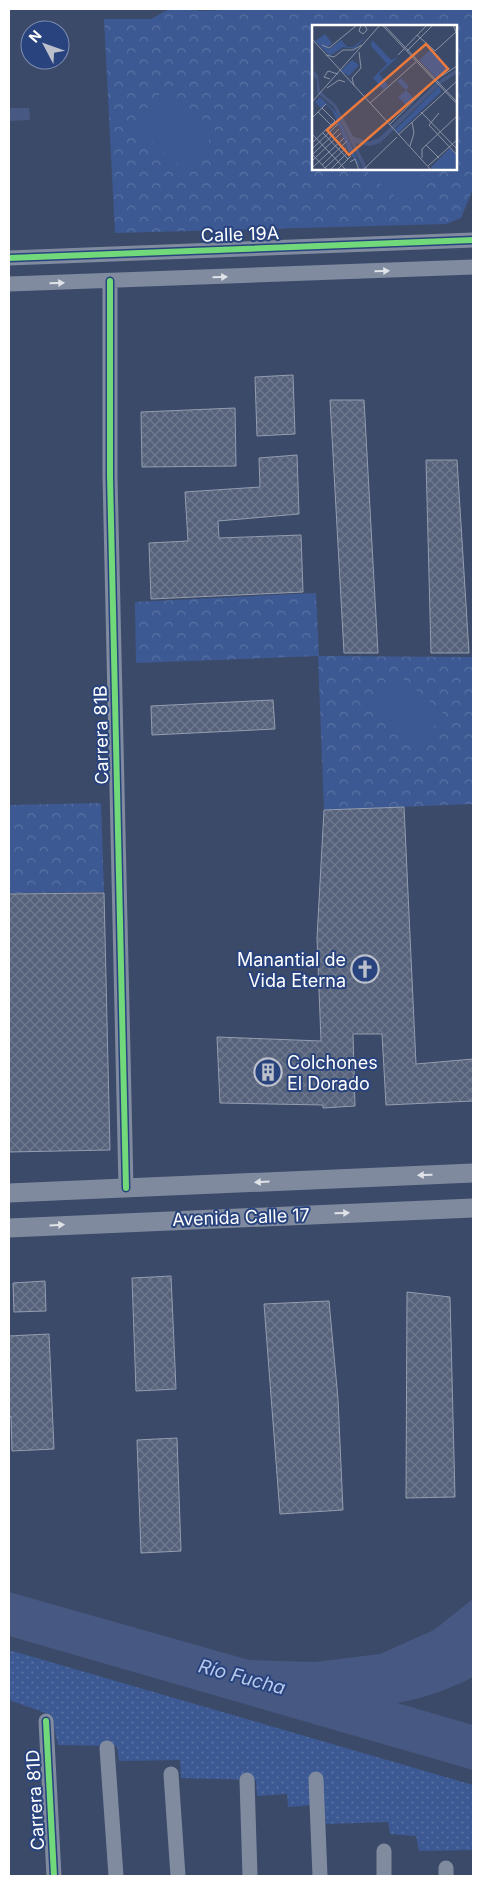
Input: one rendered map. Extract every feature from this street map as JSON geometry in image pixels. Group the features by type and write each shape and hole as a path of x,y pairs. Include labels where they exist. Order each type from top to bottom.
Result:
{"main road":[{"name":"Avenida Calle 17","path":"9,1193 473,1173"},
{"name":"Avenida Calle 17","path":"9,1228 473,1208"}],"street":[{"name":"Calle 19A","path":"9,258 473,240"},
{"path":"9,284 473,268"},
{"name":"Carrera 81B","path":"110,281 110,485 126,1188"},
{"name":"Carrera 81D","path":"46,1721 54,1876"},
{"path":"107,1748 116,1876"},
{"path":"171,1774 178,1876"},
{"path":"316,1778 320,1876"},
{"path":"246,1780 250,1876"},
{"path":"384,1851 384,1876"}],"green space":[{"path":"169,9 197,9 198,11 246,9 473,9 473,189 461,218 446,224 115,233 104,19 151,19"},
{"path":"312,87 312,121 295,106"},
{"path":"165,88 216,131 185,170 133,125"},
{"path":"365,170 427,170 399,200"},
{"path":"316,593 319,656 473,657 473,804 324,810 318,656 136,663 135,602"},
{"path":"396,673 444,714 414,749 366,707"},
{"path":"101,803 104,892 9,893 9,805"},
{"path":"9,1650 473,1785 473,1850 419,1851 416,1836 390,1834 388,1822 326,1824 324,1804 288,1807 287,1794 257,1796 256,1780 181,1778 180,1760 119,1761 117,1746 58,1745 51,1715 9,1700"}],"water":[{"path":"9,108 29,108 30,120 9,121"},
{"name":"Río Fucha","path":"9,1592 249,1660 315,1662 380,1654 434,1630 473,1599 473,1677 436,1693 397,1703 473,1725 473,1770 9,1636"}],"building":[{"path":"293,375 295,434 257,436 255,377"},
{"path":"330,400 364,400 378,653 344,653"},
{"path":"235,408 236,466 142,467 141,412"},
{"path":"297,455 299,514 218,521 219,538 301,535 303,592 151,599 149,543 188,541 185,492 260,487 259,458"},
{"path":"426,460 457,460 469,653 431,653"},
{"path":"273,700 275,729 152,735 151,706"},
{"path":"404,807 416,1064 473,1059 473,1101 386,1105 382,1034 353,1034 355,1106 323,1108 323,1105 220,1103 217,1037 321,1041 317,938 324,810"},
{"path":"104,893 110,1150 9,1152 9,894"},
{"path":"171,1276 176,1389 136,1391 132,1278"},
{"path":"45,1281 46,1311 14,1312 13,1283"},
{"path":"407,1292 450,1297 455,1497 406,1498"},
{"path":"329,1301 338,1399 343,1510 280,1514 264,1304"},
{"path":"49,1334 54,1449 12,1451 11,1416 9,1417 9,1336"},
{"path":"177,1438 181,1551 141,1553 137,1440"}],"cycle path":[{"path":"9,258 473,240"},
{"path":"110,281 110,476 126,1188"},
{"path":"46,1721 54,1876"}],"place":[{"name":"Manantial de Vida Eterna","path":"365,969"},
{"name":"Colchones El Dorado","path":"268,1072"}]}
